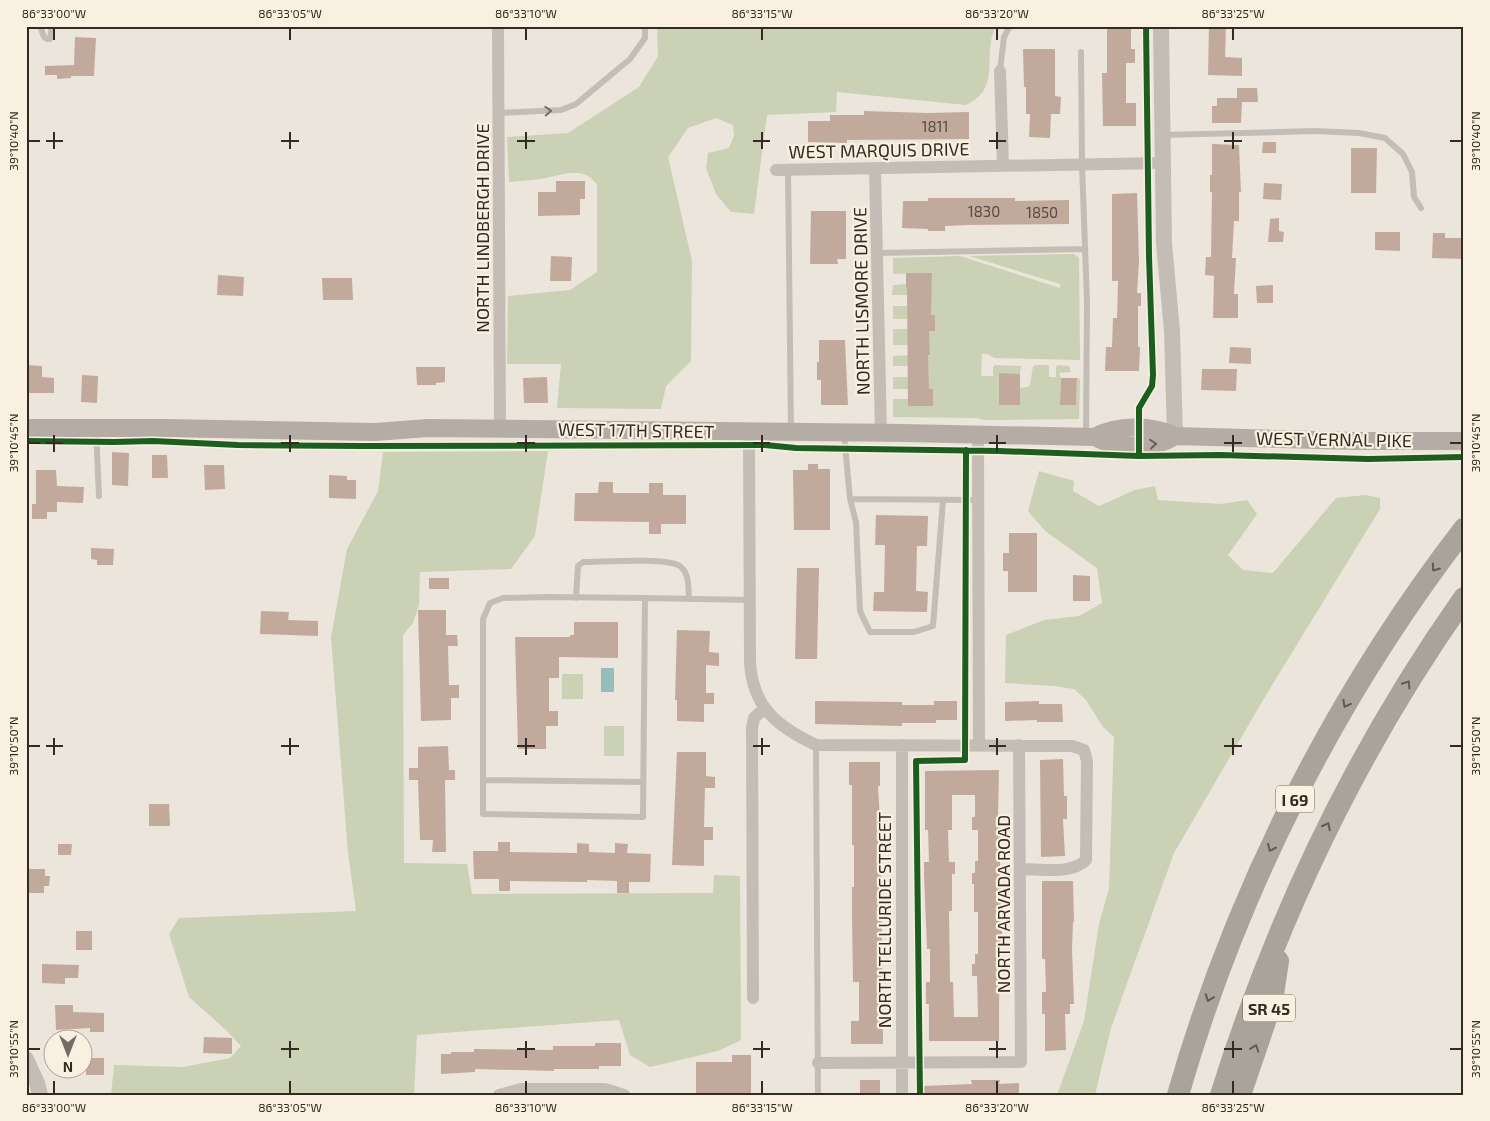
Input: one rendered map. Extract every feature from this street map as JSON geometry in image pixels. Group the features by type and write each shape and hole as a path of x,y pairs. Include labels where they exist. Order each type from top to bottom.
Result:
{"highway":[{"name":"I 69","path":"1178,1095 1195,1039 1228,948 1246,903 1286,816 1355,689 1414,597 1464,529"},
{"name":"I 69","path":"1221,1095 1250,1008 1304,874 1346,789 1413,674 1464,598"},
{"name":"SR 45","path":"1240,1095 1272,1001 1285,918"}],"main road":[{"name":"WEST 17TH STREET","path":"26,428 166,428 375,432 428,428 1091,436 1111,429 1124,428 1158,429 1175,436"},
{"name":"WEST VERNAL PIKE","path":"1175,436 1354,441 1464,441"}],"street":[{"name":"NORTH LINDBERGH DRIVE","path":"498,26 500,429"},
{"path":"1160,26 1164,243 1172,331 1175,436"},
{"path":"1000,72 1003,166"},
{"name":"WEST MARQUIS DRIVE","path":"782,170 1162,163"},
{"name":"NORTH LISMORE DRIVE","path":"876,168 881,433"},
{"path":"749,432 751,675 754,686 765,708 782,726 816,745 1019,745 1072,746 1084,750 1087,761 1086,860 1079,867 1068,869 1020,869"},
{"path":"978,434 979,745"},
{"path":"753,998 752,728 754,718 765,708"},
{"name":"NORTH TELLURIDE STREET","path":"902,745 902,1095"},
{"name":"NORTH ARVADA ROAD","path":"902,1062 1022,1062 1019,745"},
{"path":"26,1060 37,1082 40,1095"},
{"path":"818,1063 902,1062"},
{"path":"500,1095 521,1089 605,1089 624,1095"}],"lane":[{"path":"40,26 44,37 47,39 50,38 52,26"},
{"path":"499,113 561,110 576,104 630,59 645,38 645,26"},
{"path":"1000,72 1004,37 1010,26"},
{"path":"1081,52 1082,164 1091,436"},
{"path":"1162,135 1315,131 1359,133 1385,138 1403,154 1412,172 1414,197 1421,208"},
{"path":"782,170 791,432"},
{"path":"878,253 1085,249"},
{"path":"96,429 99,496"},
{"path":"844,432 850,499 856,522 860,611 870,632 914,632 933,626 943,500"},
{"path":"850,499 979,500"},
{"path":"576,598 578,566 583,562 660,561 679,566 688,577 689,599"},
{"path":"645,598 643,817 483,814 483,619 490,603 503,598 645,598 750,600"},
{"path":"816,745 818,1095"},
{"path":"483,780 644,782"}],"green space":[{"path":"657,26 996,26 990,48 988,80 984,90 977,98 966,105 837,92 836,112 767,115 754,214 731,212 716,194 706,168 708,153 729,148 734,136 733,125 716,118 688,128 668,157 692,261 691,361 666,386 661,409 557,408 561,364 507,364 508,296 570,290 597,272 597,185 585,175 578,173 509,182 507,137 568,133 639,87 658,56"},
{"path":"1074,254 1079,258 1080,360 994,358 988,354 982,354 981,376 993,376 993,367 995,365 1021,366 1020,374 999,374 999,405 1020,405 1020,388 1030,385 1033,366 1048,365 1049,377 1056,377 1056,367 1058,365 1069,366 1071,372 1059,373 1061,378 1060,405 1076,405 1077,378 1080,379 1079,419 984,420 976,418 893,417 893,399 908,399 908,406 933,405 932,389 893,389 893,377 908,377 928,366 893,366 893,356 930,354 929,340 908,345 893,345 893,329 907,329 935,315 908,314 908,319 893,319 893,306 908,306 908,295 892,295 893,285 906,284 906,287 932,286 931,273 893,274 893,258 960,256 1060,288 1060,284 969,256"},
{"path":"548,451 535,536 511,569 420,572 419,605 413,623 403,635 404,863 467,864 472,894 713,893 714,875 740,876 741,1040 718,1051 650,1067 630,1055 619,1020 417,1035 414,1095 111,1095 114,1065 183,1067 230,1058 241,1046 189,997 169,934 179,918 356,911 348,853 331,637 347,549 378,491 383,452"},
{"path":"1039,471 1074,481 1073,491 1099,506 1135,490 1155,486 1158,500 1221,504 1247,500 1257,514 1228,555 1243,570 1273,573 1336,498 1366,495 1380,498 1380,509 1266,695 1174,853 1111,1028 1095,1095 1057,1095 1084,1021 1099,924 1109,888 1114,737 1103,727 1086,700 1074,689 1005,683 1006,635 1044,620 1079,616 1102,603 1097,568 1045,531 1028,511"},
{"path":"562,674 583,674 583,699 562,699"},
{"path":"604,726 624,726 624,756 604,756"}],"water":[{"path":"601,668 614,668 614,692 601,692"}],"building":[{"path":"1107,26 1131,26 1131,49 1135,49 1135,63 1126,63 1126,103 1136,103 1136,126 1103,126 1102,73 1107,73"},
{"path":"1209,26 1226,26 1225,57 1242,58 1242,76 1208,75"},
{"path":"75,37 96,38 94,76 71,76 71,78 57,79 57,75 45,75 45,66 74,65"},
{"path":"1023,49 1055,49 1055,96 1061,97 1060,114 1051,114 1050,138 1029,137 1030,114 1026,114"},
{"path":"1237,88 1257,88 1258,102 1242,102 1241,123 1212,123 1212,106 1217,106 1217,98 1237,98"},
{"path":"864,111 969,112 969,139 847,140 847,143 808,142 808,121 830,121 830,115 864,115"},
{"path":"1263,142 1276,142 1276,153 1262,153"},
{"path":"1212,144 1239,145 1241,192 1239,192 1239,221 1234,221 1232,258 1236,258 1234,294 1238,294 1238,318 1213,318 1214,276 1205,275 1206,257 1211,257 1212,192 1210,192 1210,175 1212,175"},
{"path":"1351,148 1377,148 1376,193 1351,193"},
{"path":"556,181 585,181 585,199 580,199 580,215 538,216 538,192 556,192"},
{"path":"1264,183 1282,184 1281,200 1263,199"},
{"path":"1137,193 1139,261 1137,293 1141,293 1141,306 1138,306 1139,371 1105,371 1106,347 1112,347 1113,318 1117,318 1118,281 1112,281 1112,194"},
{"path":"928,198 1015,198 1015,201 1069,200 1069,224 945,226 945,231 902,228 903,201 928,201"},
{"path":"811,211 846,211 846,259 837,259 838,264 810,264"},
{"path":"1279,218 1279,231 1284,232 1283,242 1268,242 1270,219"},
{"path":"1375,232 1400,232 1400,251 1375,250"},
{"path":"1433,233 1445,233 1445,238 1464,238 1464,259 1432,258"},
{"path":"551,256 572,257 571,281 550,281"},
{"path":"906,273 932,273 931,315 935,315 935,331 929,331 930,355 928,355 929,389 933,389 933,406 908,406"},
{"path":"218,275 244,277 243,296 217,295"},
{"path":"322,278 352,278 353,300 323,300"},
{"path":"1273,285 1273,303 1257,303 1256,286"},
{"path":"819,340 845,340 848,405 821,405 821,380 817,380"},
{"path":"1230,347 1251,348 1251,364 1229,363"},
{"path":"26,365 42,366 42,377 54,378 54,393 26,393"},
{"path":"416,367 445,367 445,382 436,383 436,385 417,385"},
{"path":"1202,369 1237,369 1236,391 1201,390"},
{"path":"999,373 1020,374 1020,405 999,405"},
{"path":"82,375 98,376 97,403 81,402"},
{"path":"547,377 548,403 524,403 523,378"},
{"path":"1061,378 1077,378 1076,405 1060,405"},
{"path":"112,452 129,453 128,486 112,485"},
{"path":"152,455 167,455 168,478 152,478"},
{"path":"808,464 818,464 818,469 830,469 830,530 794,530 793,470 808,470"},
{"path":"204,465 224,465 225,489 205,490"},
{"path":"36,470 56,470 57,486 84,487 83,503 57,502 57,512 47,512 47,519 32,519 32,504 36,504"},
{"path":"329,475 347,476 347,480 356,480 356,499 329,498"},
{"path":"599,482 613,482 613,493 649,493 649,483 663,483 663,495 686,495 686,524 661,524 661,534 649,534 649,522 574,521 575,493 598,493"},
{"path":"876,515 928,516 927,546 917,546 916,591 928,592 927,612 873,611 874,592 884,592 885,545 875,545"},
{"path":"1009,533 1037,533 1037,592 1008,592 1008,571 1003,571 1003,553 1009,553"},
{"path":"91,548 114,549 113,565 97,565 97,560 91,559"},
{"path":"797,568 819,568 817,659 795,659"},
{"path":"1073,575 1090,576 1090,601 1073,601"},
{"path":"429,578 449,578 449,589 429,589"},
{"path":"418,610 446,610 446,635 457,635 458,646 448,646 449,685 459,685 459,698 451,698 451,720 421,721"},
{"path":"261,611 289,612 288,620 318,621 318,636 260,634"},
{"path":"574,622 618,622 618,658 559,657 559,678 549,678 549,711 558,711 558,726 546,726 546,749 518,749 515,637 570,637 570,635 574,635"},
{"path":"677,630 710,631 709,652 719,653 719,666 706,665 706,693 714,693 714,704 704,704 704,722 677,721 677,700 675,700"},
{"path":"815,701 902,702 902,705 934,705 934,701 957,701 957,720 936,720 936,723 902,723 902,726 815,724"},
{"path":"1039,701 1039,704 1062,704 1063,722 1037,722 1037,720 1005,721 1005,702"},
{"path":"448,746 449,770 455,770 455,780 445,780 446,852 432,852 433,840 420,840 418,780 409,780 409,768 418,768 418,747"},
{"path":"677,752 706,752 706,776 715,777 715,788 705,788 704,827 713,827 713,840 704,840 704,866 672,865"},
{"path":"1063,759 1064,796 1067,796 1067,819 1063,819 1065,856 1041,857 1040,760"},
{"path":"849,762 880,762 880,786 878,786 881,838 883,1044 851,1044 851,1021 859,1021 859,982 853,982 852,887 854,887 854,845 852,845 852,785 849,785"},
{"path":"999,770 998,817 1000,817 1000,872 1002,872 1002,976 1000,976 999,1041 929,1041 929,1004 926,1004 926,982 930,982 930,949 927,949 924,862 929,862 928,830 925,830 925,771","holes":["952,795 975,795 975,817 972,817 972,830 978,830 978,861 975,861 975,873 972,873 972,884 974,884 974,912 978,912 978,954 975,954 975,964 972,964 972,976 977,976 978,1017 954,1017 953,982 950,982 949,911 952,911 952,874 955,874 955,862 949,862 948,830 952,830"]},
{"path":"149,804 169,804 170,826 149,826"},
{"path":"498,842 510,842 510,852 577,853 577,843 589,844 589,852 615,853 615,843 628,844 627,853 651,854 650,882 629,882 629,893 617,893 617,881 587,880 587,882 510,881 510,891 499,891 499,879 474,879 473,851 498,851"},
{"path":"58,844 72,844 71,855 58,855"},
{"path":"26,869 45,869 45,876 50,876 49,886 44,886 44,893 26,893"},
{"path":"1042,881 1073,881 1074,922 1072,949 1074,1004 1070,1004 1070,1014 1065,1014 1066,1050 1045,1051 1045,1014 1042,1014 1042,992 1046,992 1045,959 1042,959"},
{"path":"76,931 92,931 92,950 76,950"},
{"path":"42,964 79,965 78,978 65,978 65,984 42,983"},
{"path":"55,1005 73,1005 73,1012 104,1013 104,1032 92,1032 92,1028 56,1028"},
{"path":"204,1037 232,1038 232,1054 203,1053"},
{"path":"595,1043 621,1043 621,1066 599,1066 599,1069 554,1069 554,1071 475,1069 475,1072 441,1074 441,1054 474,1052 474,1049 553,1050 553,1046 595,1046"},
{"path":"732,1055 751,1055 751,1095 696,1093 696,1062 732,1062"},
{"path":"92,1058 104,1058 104,1075 92,1075"},
{"path":"860,1080 880,1080 880,1095 860,1095"},
{"path":"971,1080 1000,1080 999,1084 1019,1083 1019,1095 923,1095 923,1086 972,1084"}],"cycle path":[{"path":"1139,456 1139,408 1152,386 1153,375 1149,256 1146,26"},
{"path":"26,441 153,441 238,445 362,446 765,445 796,448 999,451 1139,456 1220,455 1368,459 1464,457"},
{"path":"920,1095 916,761 965,760 966,450"}]}
